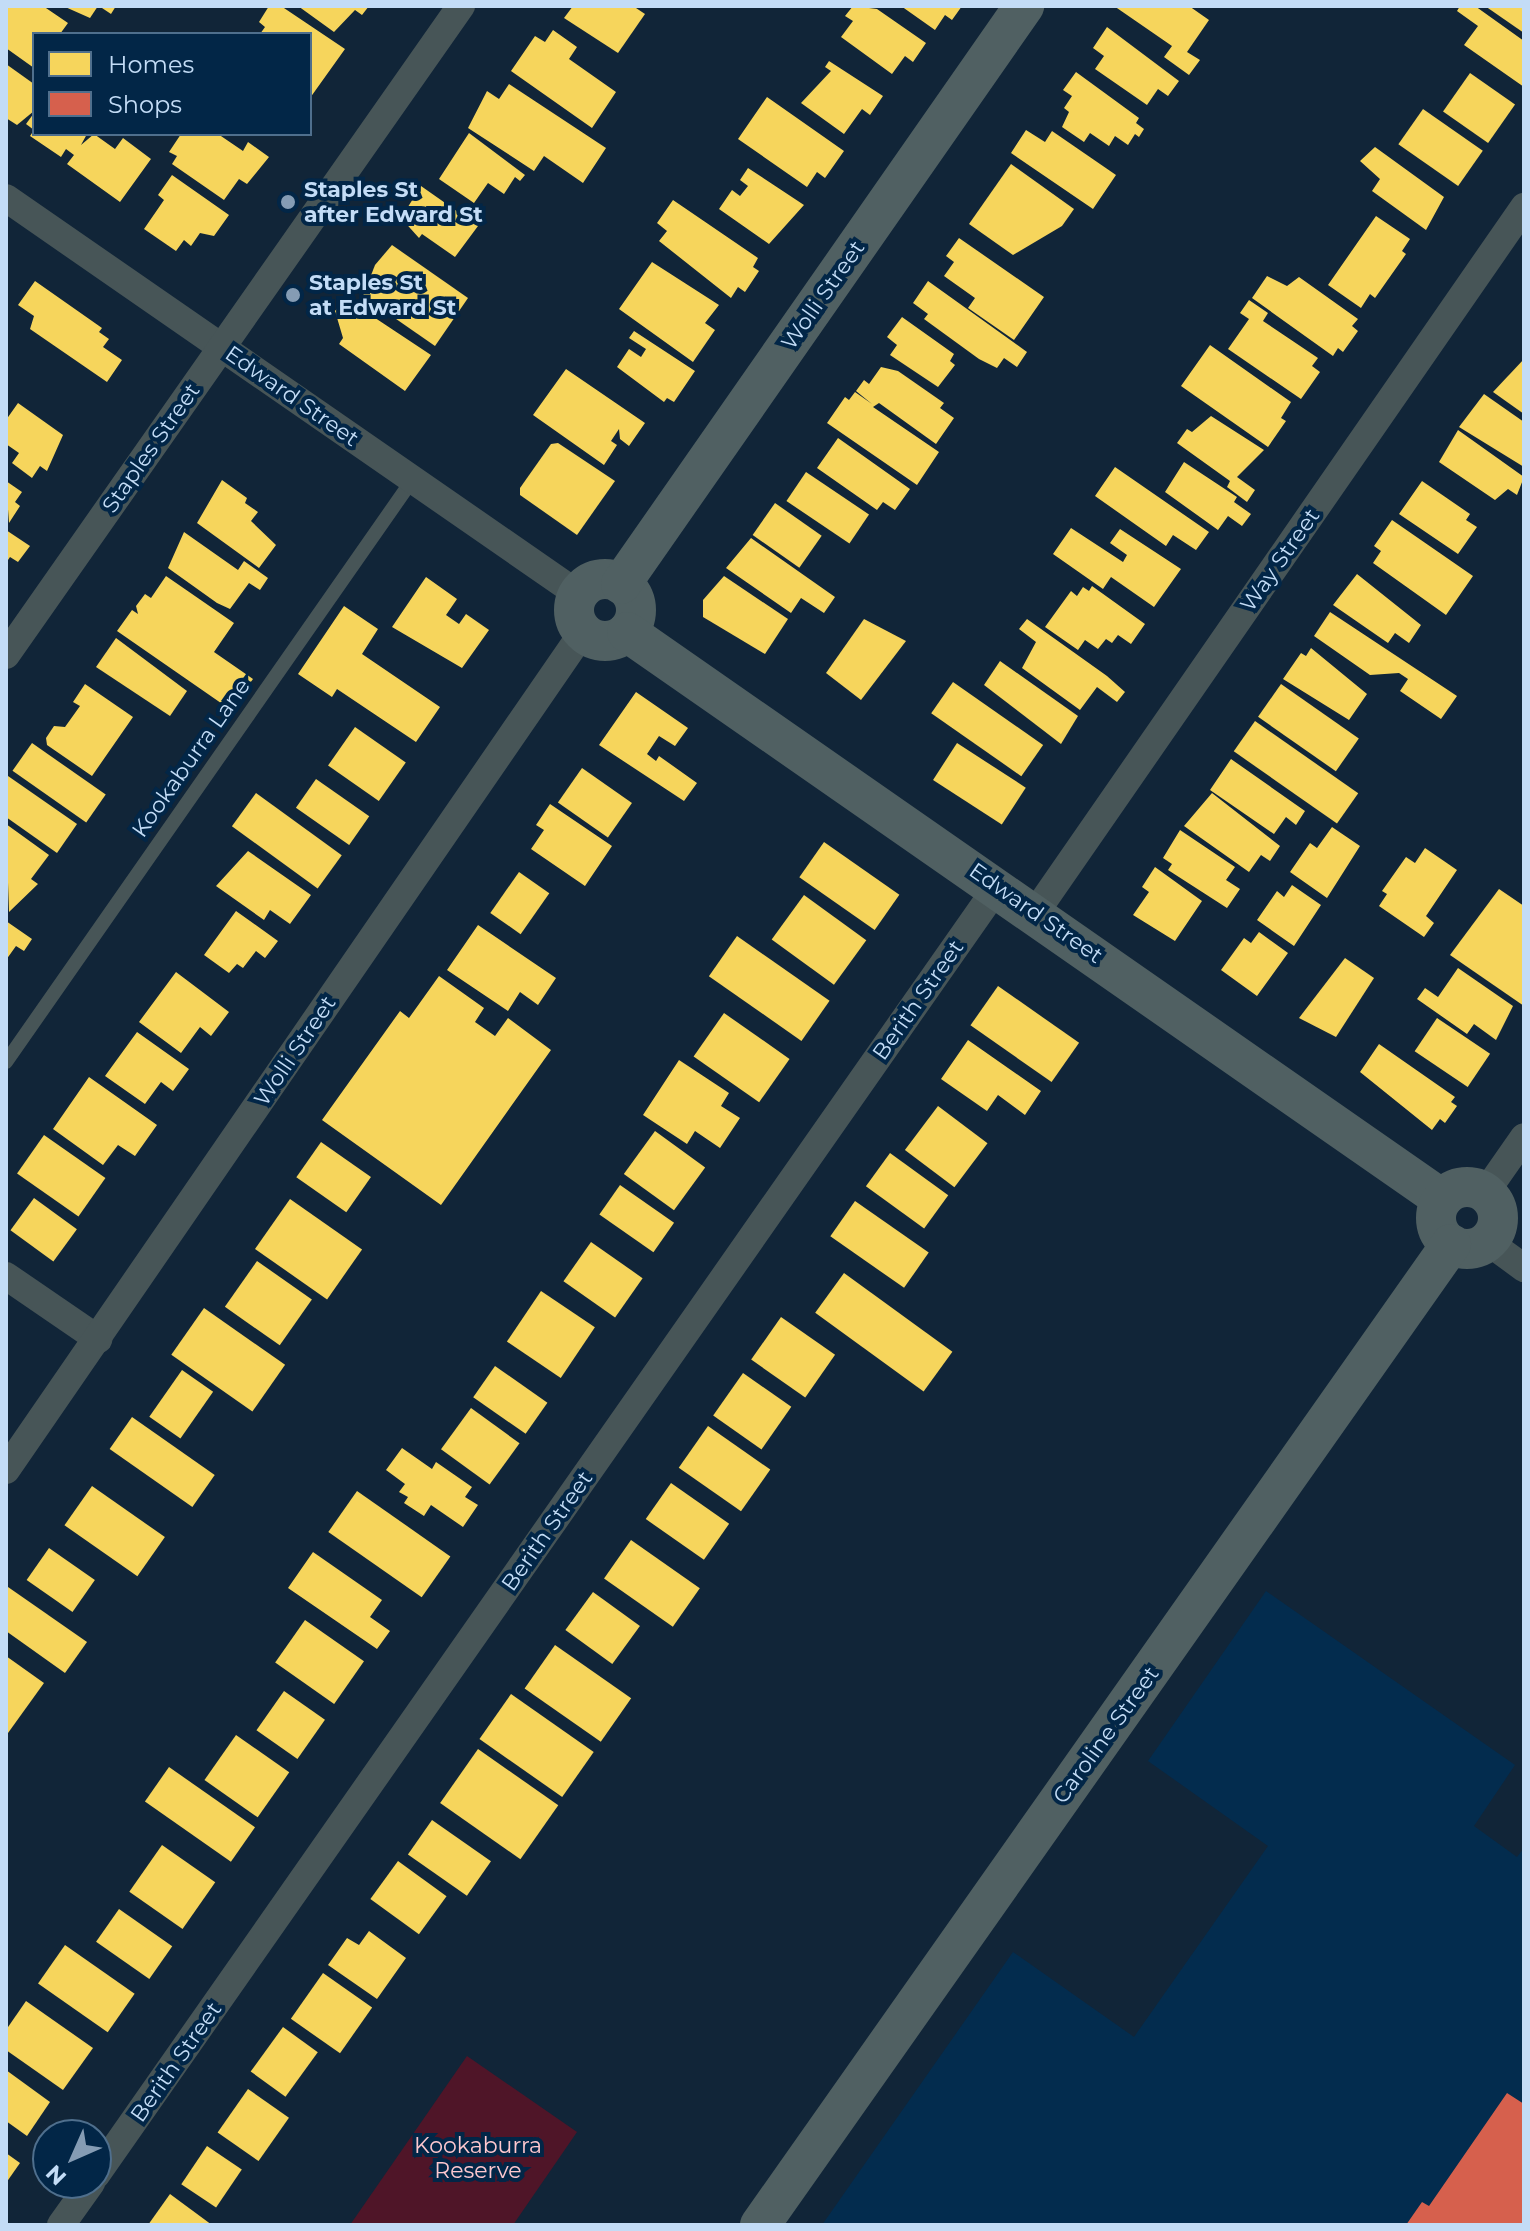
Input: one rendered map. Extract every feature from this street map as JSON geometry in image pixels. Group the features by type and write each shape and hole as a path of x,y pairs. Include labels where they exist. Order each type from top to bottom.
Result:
{"street":[{"name":"Staples Street","path":"6,655 461,6"},
{"name":"Wolli Street","path":"621,584 1024,6"},
{"name":"Edward Street","path":"6,198 413,479 580,613"},
{"name":"Way Street","path":"1035,913 1524,207"},
{"path":"592,581 621,584 636,606 627,632 600,640 580,613 592,581"},
{"name":"Wolli Street","path":"6,1470 98,1339 580,613"},
{"name":"Edward Street","path":"627,632 998,886 1442,1199"},
{"name":"Berith Street","path":"112,2152 998,886"},
{"path":"1485,1193 1524,1137"},
{"path":"1469,1243 1498,1216 1485,1193 1462,1187 1442,1199 1436,1218 1469,1243 1524,1268"},
{"name":"Caroline Street","path":"760,2225 1469,1243"},
{"path":"6,1276 98,1339"},
{"path":"61,2225 80,2199"}],"lane":[{"name":"Kookaburra Lane","path":"6,1062 413,479"}],"shaded area":[{"path":"1266,1591 1515,1765 1474,1826 1517,1857 1524,1848 1524,2225 822,2225 1013,1952 1134,2037 1268,1846 1148,1761"}],"green space":[{"name":"Kookaburra Reserve","path":"467,2056 577,2132 513,2225 350,2225"}],"building: Homes":[{"path":"6,6 43,6 68,23 61,32 32,32 32,67 6,48"},
{"path":"63,6 98,6 90,18"},
{"path":"99,6 116,6 111,14"},
{"path":"269,6 281,6 345,49 312,95 312,32 261,32 265,27 259,22"},
{"path":"298,6 369,6 362,15 355,10 334,32"},
{"path":"573,6 633,6 645,14 618,53 564,18"},
{"path":"853,6 877,9 926,43 913,62 905,56 892,74 841,37 853,21 845,16"},
{"path":"901,6 962,6 952,20 945,15 935,30"},
{"path":"1114,6 1189,6 1209,20 1187,52 1200,60 1189,75 1164,57 1172,46"},
{"path":"1460,6 1475,6 1524,41 1524,87 1464,45 1478,26 1457,11"},
{"path":"1485,6 1524,6 1524,33"},
{"path":"1107,27 1179,81 1168,96 1158,89 1147,105 1095,69 1104,56 1093,48"},
{"path":"553,30 577,47 569,59 616,92 592,128 511,71 535,36 545,42"},
{"path":"829,61 883,96 870,115 862,109 844,134 801,103 831,71 825,67"},
{"path":"6,64 32,83 32,113 17,125 6,118"},
{"path":"1076,72 1139,118 1136,123 1144,129 1139,137 1135,134 1128,145 1115,136 1109,146 1090,133 1084,142 1062,127 1069,112 1064,108 1072,96 1063,90"},
{"path":"1470,73 1515,105 1488,143 1443,112"},
{"path":"509,84 606,148 583,183 544,156 534,171 468,128 487,91 499,99"},
{"path":"767,97 844,151 825,178 817,172 807,187 738,139"},
{"path":"1423,109 1483,151 1458,186 1398,144"},
{"path":"1026,130 1045,142 1052,131 1116,175 1093,209 1011,153"},
{"path":"32,133 32,136 86,136 81,145 92,136 97,136 115,149 123,138 151,159 120,202 67,164 74,155 66,149 61,157 30,136"},
{"path":"469,133 525,175 520,181 515,177 504,194 488,183 474,203 439,179"},
{"path":"180,136 221,136 243,151 248,142 269,157 247,184 239,179 224,200 172,164 177,156 169,152"},
{"path":"1375,147 1444,197 1426,230 1372,191 1380,179 1360,161"},
{"path":"1011,164 1074,209 1062,226 1013,255 969,224"},
{"path":"748,168 804,205 769,244 719,209 732,190 740,196 748,186 740,180"},
{"path":"172,175 229,215 214,236 200,233 191,246 184,240 176,251 144,229 164,200 158,195"},
{"path":"421,186 478,226 455,257 422,234 419,238 401,218"},
{"path":"673,200 758,258 753,267 759,271 745,292 738,287 731,298 659,241 667,231 657,223"},
{"path":"1376,216 1410,239 1402,251 1406,254 1375,298 1370,294 1361,308 1328,285"},
{"path":"959,238 1044,297 1014,340 968,308 975,298 944,276 954,262 946,256"},
{"path":"392,245 468,298 435,346 363,296 375,265"},
{"path":"652,262 719,305 705,323 715,330 693,362 619,309"},
{"path":"1267,276 1287,286 1299,277 1358,319 1352,326 1358,331 1343,352 1338,348 1333,356 1252,298"},
{"path":"35,281 102,328 99,332 109,339 103,347 122,360 107,382 30,329 34,316 18,305"},
{"path":"928,281 1027,352 1017,367 1004,358 997,368 979,359 924,319 928,314 913,303"},
{"path":"345,298 431,355 405,391 339,344 343,338 335,311"},
{"path":"1249,300 1268,313 1263,321 1318,358 1312,366 1320,372 1301,399 1228,349 1249,319 1240,313"},
{"path":"902,317 954,354 950,361 955,365 938,387 890,355 897,345 887,337"},
{"path":"634,331 695,371 674,402 667,398 664,402 617,367 629,349 641,357 646,349 629,338"},
{"path":"1210,345 1291,402 1281,418 1286,421 1268,447 1181,386"},
{"path":"1524,359 1524,414 1493,392"},
{"path":"881,367 898,371 944,403 940,408 954,418 936,444 879,403 873,407 939,452 917,485 827,423 845,397 849,400 855,392 872,404 856,391 864,380 869,384"},
{"path":"566,369 645,423 629,446 620,439 619,429 611,441 617,445 604,465 533,415"},
{"path":"1484,394 1524,422 1524,467 1459,427"},
{"path":"18,403 63,435 47,471 40,466 32,478 12,463 19,453 6,444 6,420"},
{"path":"1211,416 1264,450 1237,477 1255,490 1247,502 1227,487 1230,481 1177,443 1187,429 1192,432"},
{"path":"1458,430 1524,477 1517,495 1508,489 1495,500 1439,462"},
{"path":"838,438 910,489 895,510 883,502 877,510 817,468"},
{"path":"558,443 615,481 577,535 520,495 520,488 551,444"},
{"path":"1184,462 1237,497 1234,502 1251,514 1242,526 1228,516 1218,530 1165,492"},
{"path":"1115,467 1209,532 1196,550 1173,535 1166,546 1095,496"},
{"path":"806,472 869,514 849,544 786,501"},
{"path":"222,480 247,498 245,503 258,512 251,521 276,545 259,568 197,523"},
{"path":"6,481 22,492 15,502 20,506 9,523"},
{"path":"1422,481 1470,514 1466,520 1477,527 1458,554 1399,514"},
{"path":"775,503 822,536 799,568 753,535"},
{"path":"1392,520 1473,576 1446,615 1373,563 1381,551 1374,546"},
{"path":"1071,528 1123,562 1127,555 1110,543 1120,529 1181,569 1154,607 1111,577 1103,589 1053,554"},
{"path":"6,530 30,546 18,562 10,557 6,563"},
{"path":"184,532 238,570 244,561 268,578 260,590 249,583 230,609 217,603 168,568"},
{"path":"751,538 835,597 824,613 801,598 791,613 726,568"},
{"path":"1357,574 1421,625 1409,643 1395,633 1388,643 1333,605"},
{"path":"166,576 234,623 214,652 253,679 231,710 117,631 132,610 138,614 136,606 145,594 151,598"},
{"path":"724,576 788,619 765,654 703,617 703,600"},
{"path":"426,577 457,599 446,615 459,624 466,614 489,630 462,668 392,627"},
{"path":"1092,586 1145,624 1131,644 1118,635 1112,643 1106,639 1098,649 1085,640 1078,650 1045,627 1071,591 1077,596 1083,587 1089,591"},
{"path":"344,606 378,629 362,654 440,707 416,742 337,689 332,697 298,674"},
{"path":"1330,612 1457,696 1441,719 1400,691 1408,679 1399,673 1370,675 1314,636"},
{"path":"864,619 906,641 861,700 826,673"},
{"path":"1027,619 1125,692 1117,702 1097,687 1080,710 1022,668 1036,642 1019,629"},
{"path":"116,638 187,691 170,716 96,667"},
{"path":"1311,648 1367,694 1349,720 1283,679 1301,653 1306,656"},
{"path":"1000,661 1078,716 1061,744 984,685"},
{"path":"953,682 1043,745 1021,776 931,713"},
{"path":"85,684 133,717 92,776 47,745 46,738 54,726 65,727 80,706 73,702"},
{"path":"1281,684 1359,738 1336,771 1258,717"},
{"path":"636,692 688,728 675,746 659,736 647,754 656,761 659,756 697,783 684,801 599,745"},
{"path":"1255,721 1358,793 1337,824 1234,751"},
{"path":"355,727 406,763 379,801 328,766"},
{"path":"32,743 106,795 86,822 12,771"},
{"path":"957,743 1026,788 1002,825 933,780"},
{"path":"1231,759 1305,811 1296,825 1286,817 1274,834 1210,790"},
{"path":"582,768 632,803 608,837 558,802"},
{"path":"8,776 77,824 57,853 6,817"},
{"path":"316,779 369,816 349,845 296,808"},
{"path":"256,793 342,855 318,888 232,826"},
{"path":"1212,793 1280,846 1270,861 1261,855 1249,872 1184,826"},
{"path":"550,804 612,846 585,886 531,849 544,830 536,825"},
{"path":"6,824 49,855 31,879 38,884 9,912"},
{"path":"1332,827 1360,846 1327,898 1290,872 1310,843 1317,848"},
{"path":"1180,830 1235,867 1226,880 1240,889 1227,908 1168,870 1172,864 1163,858"},
{"path":"824,842 899,895 875,930 799,877"},
{"path":"1425,848 1457,870 1426,916 1434,923 1424,937 1379,906 1387,894 1382,891 1406,857 1415,863"},
{"path":"248,851 311,895 290,924 270,910 264,920 216,886"},
{"path":"1155,867 1202,901 1175,941 1133,915 1149,892 1142,887"},
{"path":"519,872 549,893 521,934 490,913"},
{"path":"1292,885 1321,905 1294,946 1257,920 1277,891 1284,897"},
{"path":"1499,889 1524,906 1524,1006 1450,955"},
{"path":"804,895 866,940 834,985 772,939"},
{"path":"236,911 278,941 265,958 256,951 243,968 237,964 229,973 204,955"},
{"path":"6,921 32,939 24,951 16,946 6,960"},
{"path":"478,925 556,978 538,1005 520,992 508,1011 447,970"},
{"path":"1259,932 1288,953 1257,996 1221,970 1244,938 1251,943"},
{"path":"737,936 830,1001 801,1041 709,976"},
{"path":"1345,958 1374,978 1336,1037 1299,1018"},
{"path":"1458,968 1513,1006 1496,1040 1474,1024 1467,1034 1417,999 1425,988 1438,997"},
{"path":"176,972 229,1012 211,1036 200,1027 181,1053 139,1022"},
{"path":"439,976 484,1008 475,1022 495,1036 508,1018 551,1050 441,1205 322,1120 400,1011 409,1018"},
{"path":"998,986 1079,1043 1052,1082 970,1025"},
{"path":"724,1013 790,1059 759,1102 694,1056"},
{"path":"1437,1018 1490,1054 1468,1087 1415,1051"},
{"path":"137,1032 189,1069 173,1091 161,1082 145,1104 105,1076"},
{"path":"968,1040 1041,1091 1025,1115 998,1095 987,1111 941,1079"},
{"path":"1379,1044 1455,1097 1451,1102 1457,1106 1445,1123 1440,1119 1432,1130 1360,1072"},
{"path":"679,1060 729,1093 721,1106 740,1118 720,1148 695,1131 687,1144 643,1115"},
{"path":"89,1077 157,1125 135,1156 118,1145 103,1165 53,1129"},
{"path":"938,1106 988,1143 954,1187 905,1150"},
{"path":"655,1131 705,1167 674,1210 624,1174"},
{"path":"44,1135 105,1178 78,1217 17,1174"},
{"path":"321,1142 371,1177 346,1212 296,1177"},
{"path":"890,1153 948,1195 924,1228 866,1186"},
{"path":"620,1185 674,1223 653,1252 599,1214"},
{"path":"34,1198 77,1229 53,1262 10,1230"},
{"path":"290,1199 362,1249 327,1299 255,1249"},
{"path":"855,1201 929,1253 904,1288 830,1236"},
{"path":"591,1242 643,1278 615,1317 563,1281"},
{"path":"257,1261 312,1299 280,1345 225,1307"},
{"path":"844,1273 952,1352 924,1391 815,1313"},
{"path":"541,1291 595,1327 561,1378 507,1342"},
{"path":"204,1308 285,1365 252,1411 171,1355"},
{"path":"781,1317 835,1355 805,1397 751,1360"},
{"path":"495,1366 547,1403 526,1434 473,1397"},
{"path":"182,1370 213,1392 180,1438 149,1417"},
{"path":"743,1373 791,1407 762,1449 713,1416"},
{"path":"471,1408 520,1443 490,1485 441,1449"},
{"path":"132,1417 215,1475 192,1507 110,1449"},
{"path":"708,1426 770,1470 741,1511 679,1468"},
{"path":"402,1448 432,1469 436,1462 472,1487 465,1497 478,1505 463,1527 431,1505 424,1516 404,1503 408,1497 399,1492 405,1484 386,1470"},
{"path":"671,1483 729,1524 704,1560 646,1519"},
{"path":"92,1486 165,1537 137,1576 64,1525"},
{"path":"357,1491 450,1556 422,1597 328,1532"},
{"path":"631,1540 700,1588 673,1627 604,1579"},
{"path":"49,1548 95,1580 73,1612 27,1580"},
{"path":"313,1552 382,1600 370,1617 390,1631 377,1649 288,1588"},
{"path":"8,1587 87,1642 65,1673 6,1631"},
{"path":"593,1592 640,1626 612,1664 565,1630"},
{"path":"305,1620 364,1661 334,1704 275,1663"},
{"path":"555,1645 631,1698 601,1742 525,1688"},
{"path":"6,1656 44,1683 8,1733 6,1731"},
{"path":"284,1691 325,1720 297,1759 256,1730"},
{"path":"511,1694 594,1752 562,1797 479,1739"},
{"path":"236,1735 289,1772 258,1817 204,1780"},
{"path":"478,1749 558,1805 520,1859 440,1803"},
{"path":"169,1767 255,1827 231,1862 145,1801"},
{"path":"432,1820 491,1861 467,1896 408,1854"},
{"path":"162,1845 215,1882 183,1929 129,1892"},
{"path":"398,1861 447,1896 419,1934 370,1899"},
{"path":"119,1909 172,1946 149,1979 96,1942"},
{"path":"369,1931 406,1958 377,1999 328,1965 347,1938 359,1945"},
{"path":"65,1945 135,1994 108,2032 38,1984"},
{"path":"323,1973 372,2007 340,2053 291,2019"},
{"path":"26,2001 93,2048 63,2090 6,2050 6,2030"},
{"path":"283,2027 318,2052 285,2097 251,2071"},
{"path":"6,2070 50,2102 38,2119 32,2119 32,2129 27,2136 6,2121"},
{"path":"248,2089 289,2118 259,2161 218,2132"},
{"path":"207,2146 242,2169 216,2208 181,2184"},
{"path":"6,2153 20,2163 6,2183"},
{"path":"170,2194 212,2225 148,2225"}],"building: Shops":[{"path":"1507,2093 1524,2104 1524,2225 1406,2225 1422,2202 1429,2206"}],"place":[{"name":"Staples St after Edward St","path":"288,202"},
{"name":"Staples St at Edward St","path":"293,295"}]}
